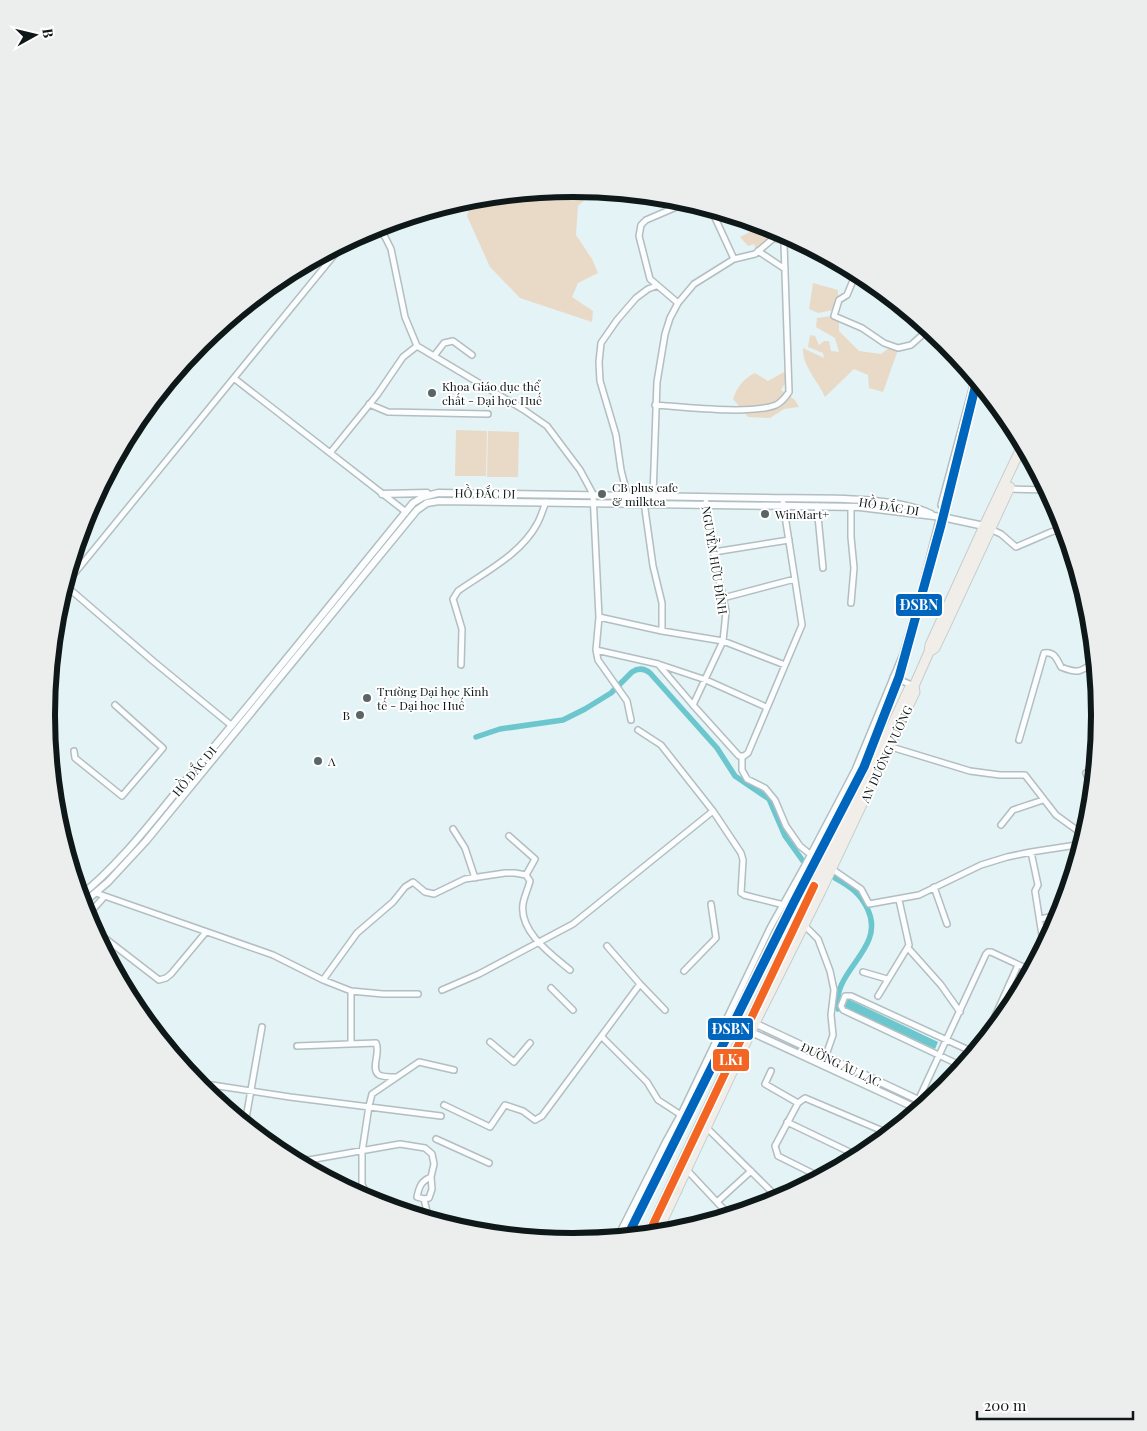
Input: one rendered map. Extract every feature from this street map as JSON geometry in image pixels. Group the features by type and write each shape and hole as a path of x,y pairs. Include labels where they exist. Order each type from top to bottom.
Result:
{"main road":[{"path":"987,528 1020,451"},
{"path":"987,528 1024,457"},
{"name":"AN DƯƠNG VƯƠNG","path":"704,1126 750,1026 886,745 915,692 914,686 930,652 935,648 943,633 987,528"},
{"name":"AN DƯƠNG VƯƠNG","path":"750,1026 832,869 842,837"},
{"path":"659,1227 674,1189 687,1170 704,1126"},
{"path":"652,1228 674,1189 704,1126"}],"street":[{"path":"676,207 641,224 639,242 650,280 678,303"},
{"path":"715,217 734,259"},
{"path":"382,234 391,249 405,316 417,346 524,410 547,426 580,470 593,494 600,617 596,650 598,660 628,704 631,720"},
{"path":"653,496 657,382 665,334 678,303 694,284 734,259 755,254 774,237"},
{"path":"655,405 758,409 775,405 784,400 789,392 783,241"},
{"path":"758,251 785,269"},
{"path":"76,571 334,255"},
{"path":"854,279 848,294 838,302 834,316 862,328 884,344 898,348 907,347 923,333"},
{"path":"629,503 621,470 616,435 600,381 601,343 636,298 648,289 656,286"},
{"path":"434,356 444,343 453,341 472,355"},
{"path":"330,453 403,357 417,346"},
{"path":"235,379 406,512"},
{"path":"941,505 973,386"},
{"path":"369,404 388,412 488,414"},
{"path":"1008,489 1041,490"},
{"path":"382,494 438,493"},
{"name":"HỒ ĐẮC DI","path":"397,529 406,512 414,503 423,497 438,493 705,497 817,506 851,506 937,516"},
{"path":"643,495 653,566 662,603 662,631"},
{"path":"423,497 427,503"},
{"name":"NGUYỄN HỮU ĐÍNH","path":"693,706 723,641 726,611 705,497"},
{"name":"HỒ ĐẮC DI","path":"89,899 146,841 397,529 427,503 439,501 706,504 859,500 920,509 937,516"},
{"path":"461,665 462,629 453,598 458,591 505,558 524,542 537,525 546,502"},
{"path":"742,756 748,753 802,625 783,502"},
{"path":"817,506 823,568"},
{"path":"851,506 854,568 851,603"},
{"path":"620,1232 681,1115 770,928 810,857 854,770 903,654 921,591 937,516 987,528 1001,534 1016,547 1058,530"},
{"path":"714,552 789,540"},
{"path":"723,598 795,579"},
{"path":"71,590 152,661 232,726"},
{"name":"HỒ ĐẮC DI","path":"87,891 102,878 333,607"},
{"path":"600,617 662,631 723,641 786,665"},
{"path":"596,650 658,664 706,680 766,707"},
{"path":"1019,740 1042,654 1048,652 1055,655 1061,667 1076,672 1090,666"},
{"path":"658,664 693,706 739,756 742,756"},
{"path":"893,677 914,686"},
{"path":"74,752 75,758 122,796 163,748 114,705"},
{"path":"638,730 663,748 712,811 741,853 743,860 740,885 742,894 784,905"},
{"path":"886,745 970,771 1000,775 1025,775 1056,815 1079,831"},
{"path":"742,756 742,770 747,779 765,788 775,800 786,826 810,857"},
{"path":"1086,773 1088,779"},
{"path":"1001,825 1013,810 1043,800"},
{"path":"442,990 479,974 573,924 712,811"},
{"path":"453,829 469,858 475,878"},
{"path":"509,836 535,859 526,875"},
{"path":"832,869 861,888 869,904 919,895 934,886 981,865 1031,852 1075,845"},
{"path":"1031,852 1038,885 1035,891 1043,937"},
{"path":"323,980 357,933 393,902 405,887 413,882 425,892 434,894 465,879 504,873 526,875 530,881 523,905 525,920 537,943 570,970"},
{"path":"934,886 947,924"},
{"path":"96,893 273,955 323,980 351,991 383,994 418,994"},
{"path":"93,910 104,897"},
{"path":"878,996 909,945 899,900"},
{"path":"684,971 716,938 711,904"},
{"path":"1040,919 1052,917"},
{"path":"804,925 818,939 830,971 834,990 831,1016 833,1035 825,1058"},
{"path":"105,938 159,980 166,978 170,974 206,932"},
{"path":"607,946 665,1010"},
{"path":"908,948 942,985 960,1012"},
{"path":"927,1094 939,1055 988,952 1026,969"},
{"path":"993,1020 1018,965"},
{"path":"863,972 887,979"},
{"path":"444,1105 490,1127 504,1106 523,1111 535,1120 538,1119 602,1037 640,984"},
{"path":"551,988 573,1010"},
{"path":"350,1043 351,991"},
{"path":"957,1064 844,1010 841,1006 846,996 851,996 969,1050"},
{"name":"ĐƯỜNG ÂU LẠC","path":"750,1026 818,1054 919,1102"},
{"name":"ĐƯỜNG ÂU LẠC","path":"750,1026 814,1061 913,1107"},
{"path":"246,1117 262,1027"},
{"path":"602,1037 647,1082 658,1100 681,1115"},
{"path":"490,1042 514,1062 530,1043"},
{"path":"296,1046 350,1043 376,1044 379,1050 375,1068 377,1073 396,1078"},
{"path":"814,1061 818,1054"},
{"path":"365,1190 362,1184 362,1152 372,1094 419,1062 454,1070"},
{"path":"770,1071 765,1084 798,1103"},
{"path":"212,1085 441,1116"},
{"path":"815,1175 778,1156 775,1146 798,1103 805,1098 883,1131"},
{"path":"787,1122 852,1153"},
{"path":"704,1126 774,1194"},
{"path":"436,1139 489,1163"},
{"path":"305,1159 362,1152 400,1144 425,1148 432,1154 434,1164 431,1177 432,1189 429,1198 417,1197 419,1187 424,1180 431,1177"},
{"path":"687,1170 725,1211"},
{"path":"717,1202 751,1171"},
{"path":"424,1199 427,1212"}],"shaded area":[{"path":"587,197 578,206 576,235 592,259 598,273 578,283 572,297 593,311 592,322 520,298 490,267 467,216 469,208 506,201"},
{"path":"754,230 776,238 778,244 771,242 763,248 756,249 754,244 748,246 740,237"},
{"path":"813,283 838,290 838,309 818,313 809,309"},
{"path":"839,315 839,331 859,351 881,354 890,347 898,350 883,392 869,388 868,375 854,369 825,397 811,373 803,355 803,348 824,358 823,353 808,347 810,335 815,336 819,345 824,341 829,341 831,351 839,352 835,338 816,327 817,318"},
{"path":"784,372 788,379 781,390 795,400 799,407 784,409 770,418 748,417 733,399 741,383 747,377 755,373 768,381"},
{"path":"456,430 487,431 486,476 455,476"},
{"path":"488,431 519,432 518,477 487,477"}],"water":[{"path":"848,999 938,1042 935,1049 844,1007"}],"waterway":[{"path":"476,737 500,729 563,720 611,693 632,672 639,669 646,670 717,748 735,776 769,799 785,836 803,861 818,870"},
{"path":"835,878 850,887 862,899 872,924 870,937 865,948 842,983 838,995 838,1009"}],"transit line":[{"name":"ĐSBN","path":"630,1231 794,902 864,767 899,677 941,525 975,388"},
{"name":"LK1","path":"651,1228 814,886"}],"place":[{"name":"Khoa Giáo dục thể chất - Đại học Huế","path":"432,393"},
{"name":"CB plus cafe & milktea","path":"602,494"},
{"name":"WinMart+","path":"765,514"},
{"name":"Trường Đại học Kinh tế - Đại học Huế","path":"367,698"},
{"name":"B","path":"360,715"},
{"name":"A","path":"318,761"}]}
